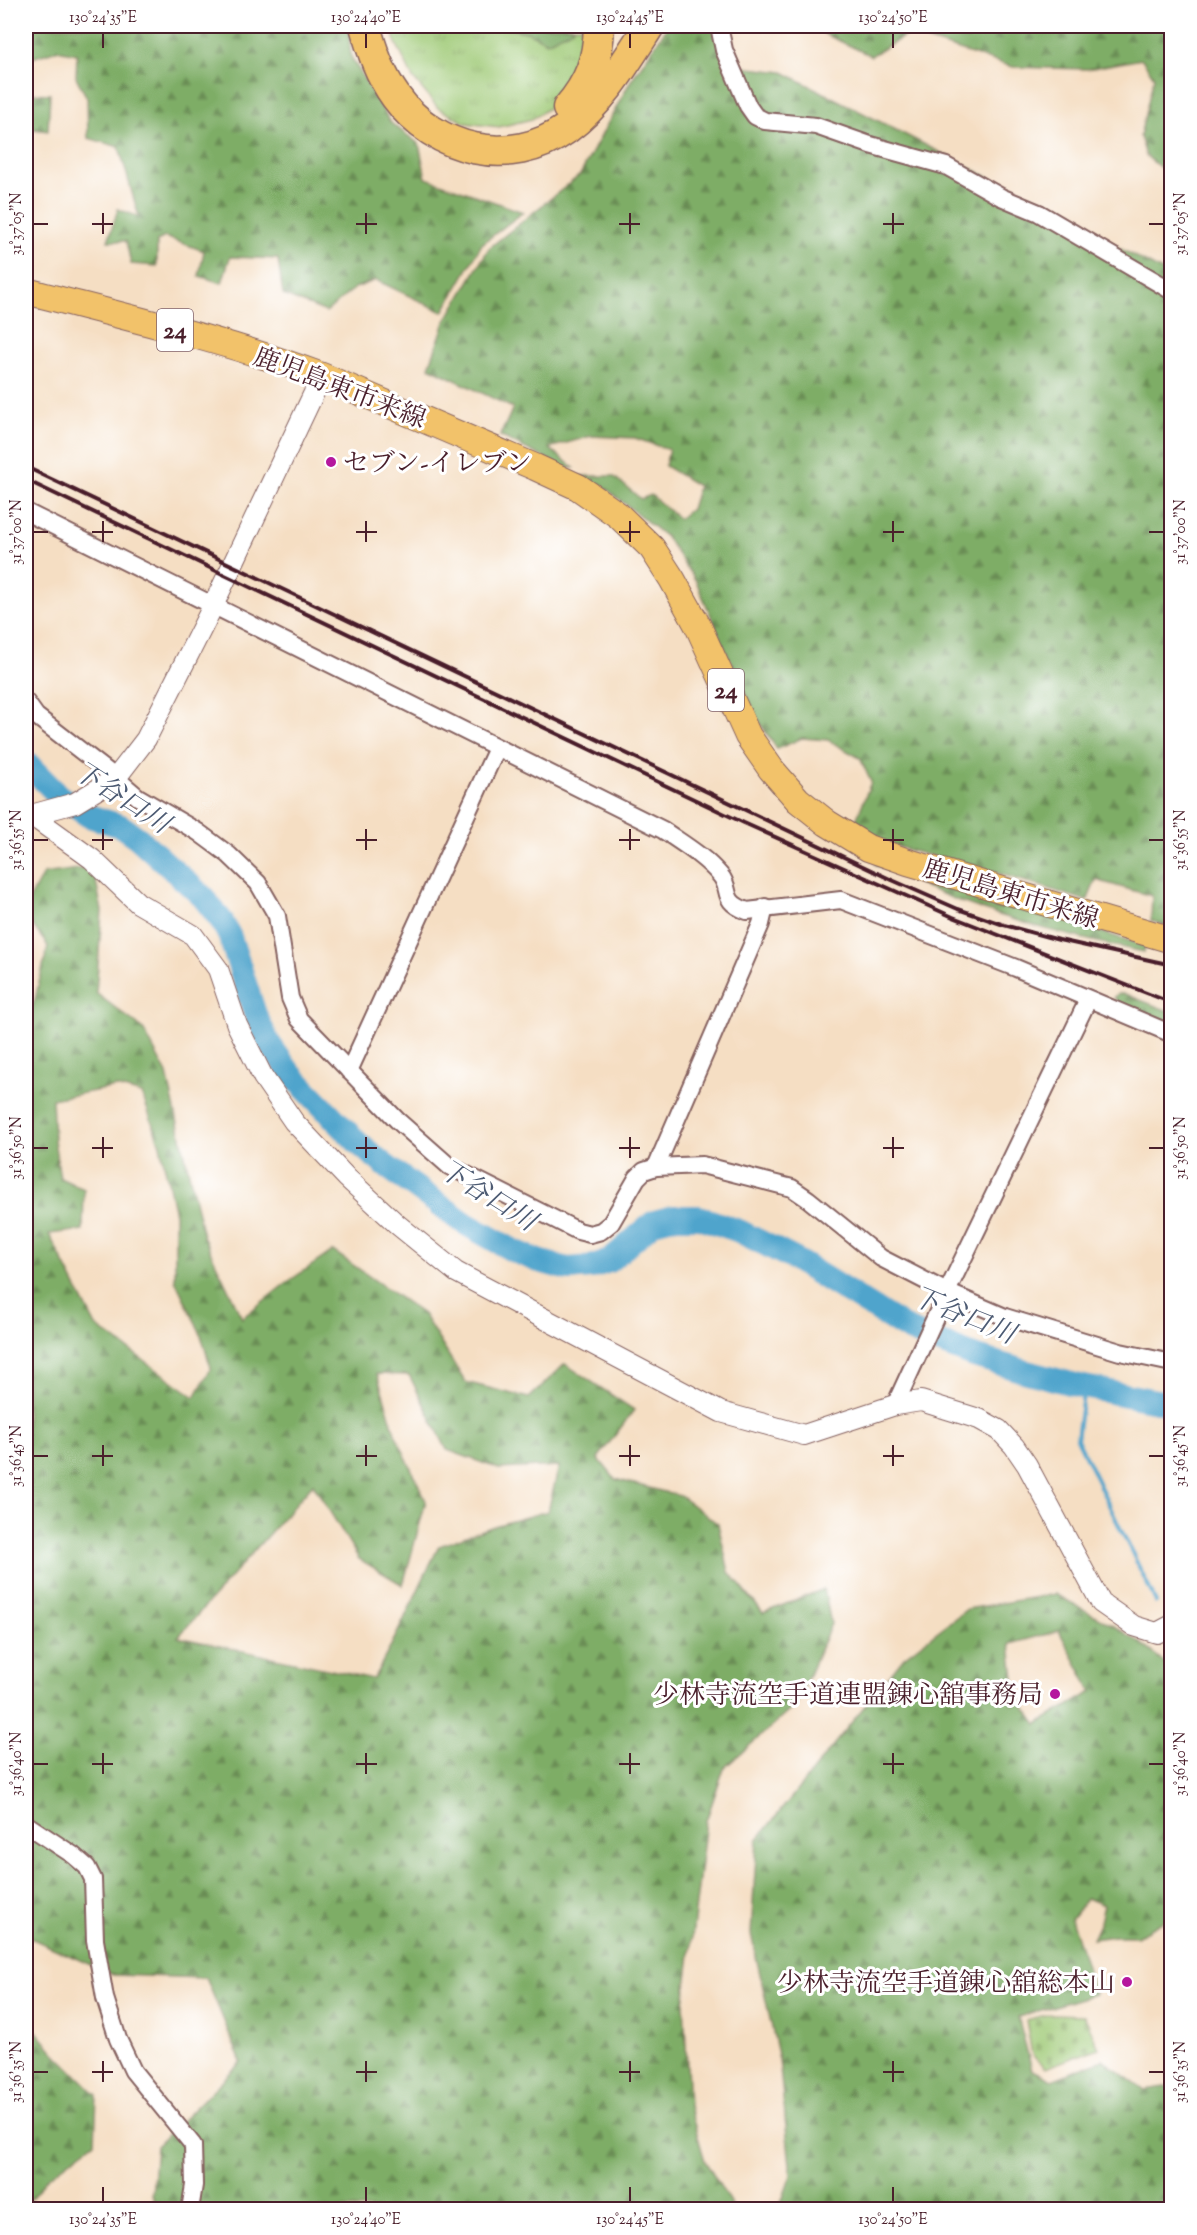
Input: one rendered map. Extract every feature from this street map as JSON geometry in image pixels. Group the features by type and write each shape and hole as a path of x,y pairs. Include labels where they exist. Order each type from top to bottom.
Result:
{"highway":[{"path":"365,26 382,74 396,97 418,122 444,139 473,150 507,151 537,144 566,129 590,108 615,77 649,26"},
{"path":"380,26 388,54 405,87 426,111 448,127 474,136 498,138 524,134 548,123 567,110 582,91 592,69 599,47 599,26"}],"main road":[{"name":"鹿児島東市来線","path":"26,291 286,362 578,487 618,515 652,548 698,627 748,736 771,769 798,800 827,823 868,848 1172,940"}],"street":[{"path":"718,26 724,50 748,106 755,116 765,121 816,126 870,145 946,166 1001,197 1039,213 1172,291"},
{"path":"28,815 75,803 116,778 146,739 213,606 322,376"},
{"path":"26,512 663,830 699,855 722,877 729,899 737,907 747,911 765,907 841,900 1016,968 1172,1034"},
{"path":"26,702 36,716 138,797 198,832 229,855 258,883 277,916 290,998 299,1019 397,1120 449,1166 578,1231 590,1234 601,1231 611,1223 637,1178 656,1167 702,1165 792,1188 881,1258 943,1299 1120,1352 1172,1363"},
{"path":"349,1071 496,748"},
{"path":"28,815 92,859 138,903 193,935 218,969 237,1025 263,1077 294,1122 347,1178 398,1225 456,1272 721,1412 767,1427 804,1435 895,1405 921,1401 979,1419 999,1430 1027,1465 1101,1602 1134,1626 1157,1633 1172,1625"},
{"path":"656,1167 761,924 765,907"},
{"path":"895,1405 943,1299 1088,1000"},
{"path":"26,1824 73,1855 87,1867 93,1879 95,1940 105,1998 118,2039 133,2071 193,2145 194,2185 190,2210"}],"green space":[{"path":"26,26 348,26 351,57 391,123 419,144 426,178 523,212 482,244 443,312 376,280 355,288 326,312 283,295 278,259 230,257 222,283 199,276 204,251 165,237 157,241 157,266 131,264 126,241 108,241 118,209 139,217 119,147 88,138 87,98 76,77 77,54 57,50 26,60"},
{"path":"390,26 586,26 588,45 559,101 532,119 499,127 465,123 438,108 413,78"},
{"path":"505,26 574,26 573,29 547,42 527,32 505,28"},
{"path":"668,26 713,26 742,67 783,72 982,174 1171,276 1171,927 1151,921 1152,896 1096,880 1087,901 1004,875 897,846 882,840 855,823 871,782 860,758 828,740 802,738 777,749 761,725 739,681 696,581 666,537 603,486 580,476 613,476 641,499 651,495 679,519 691,509 698,486 665,466 669,450 635,438 591,436 549,448 574,468 565,468 500,436 513,408 429,367 445,322 489,248 580,175 630,82"},
{"path":"815,26 1171,26 1172,113 1168,124 1171,126 1171,176 1146,156 1140,136 1154,77 1142,59 1087,69 1013,67 908,34 871,56 825,34"},
{"path":"26,93 50,94 48,131 26,128"},
{"path":"879,861 1145,946 1144,952 1055,931 989,912 875,864"},
{"path":"93,867 102,911 96,993 143,1029 167,1074 203,1236 242,1318 286,1283 333,1251 423,1314 465,1382 529,1398 565,1364 634,1410 598,1458 615,1479 680,1496 718,1524 729,1572 763,1613 824,1589 831,1624 796,1705 724,1768 706,1821 684,2004 689,2106 705,2161 734,2209 158,2209 152,2195 156,2146 241,2062 206,1978 113,1975 26,1936 26,1020 35,999 48,946 32,925 26,912 30,898 43,874","holes":["116,1087 142,1094 160,1145 175,1214 175,1280 200,1332 211,1368 195,1397 96,1326 49,1234 83,1230 84,1189 60,1178 54,1140 52,1099","377,1374 409,1375 447,1450 499,1469 559,1466 548,1511 494,1526 439,1546 373,1679 178,1637 313,1484 359,1559 403,1585 426,1501 395,1433"]},
{"path":"1118,994 1125,994 1171,1012 1171,1026 1119,1004 1114,997"},
{"path":"1055,1594 1131,1637 1146,1647 1171,1670 1171,1921 1169,1918 1137,1936 1092,1939 1100,1922 1104,1905 1087,1898 1071,1919 1095,1994 1018,2017 1032,2070 1052,2080 1103,2060 1145,2090 1171,2086 1171,2209 779,2209 791,2175 779,2059 751,1934 757,1840 904,1657 967,1609","holes":["1059,1631 1092,1692 1037,1724 1016,1695 1010,1644"]},
{"path":"1050,2014 1084,2015 1099,2048 1045,2068 1032,2055 1026,2020"},
{"path":"26,2019 54,2052 97,2095 95,2142 47,2178 26,2205"}],"waterway":[{"name":"下谷口川","path":"26,762 59,796 89,816 121,826 138,838 203,897 221,920 230,937 255,1014 268,1042 290,1073 359,1144 466,1224 514,1251 568,1269 591,1267 609,1261 654,1222 673,1217 699,1217 739,1231 796,1260 909,1330 933,1340 974,1356 1027,1372 1084,1387 1172,1404"},
{"path":"1084,1387 1077,1439 1156,1602"}],"railway":[{"path":"26,467 892,880 958,909 1059,940 1172,965"},
{"path":"26,480 744,823 953,917 1172,1003"}],"place":[{"name":"セブン-イレブン","path":"331,462"},
{"name":"少林寺流空手道連盟錬心舘事務局","path":"1055,1694"},
{"name":"少林寺流空手道錬心舘総本山","path":"1127,1982"}]}
